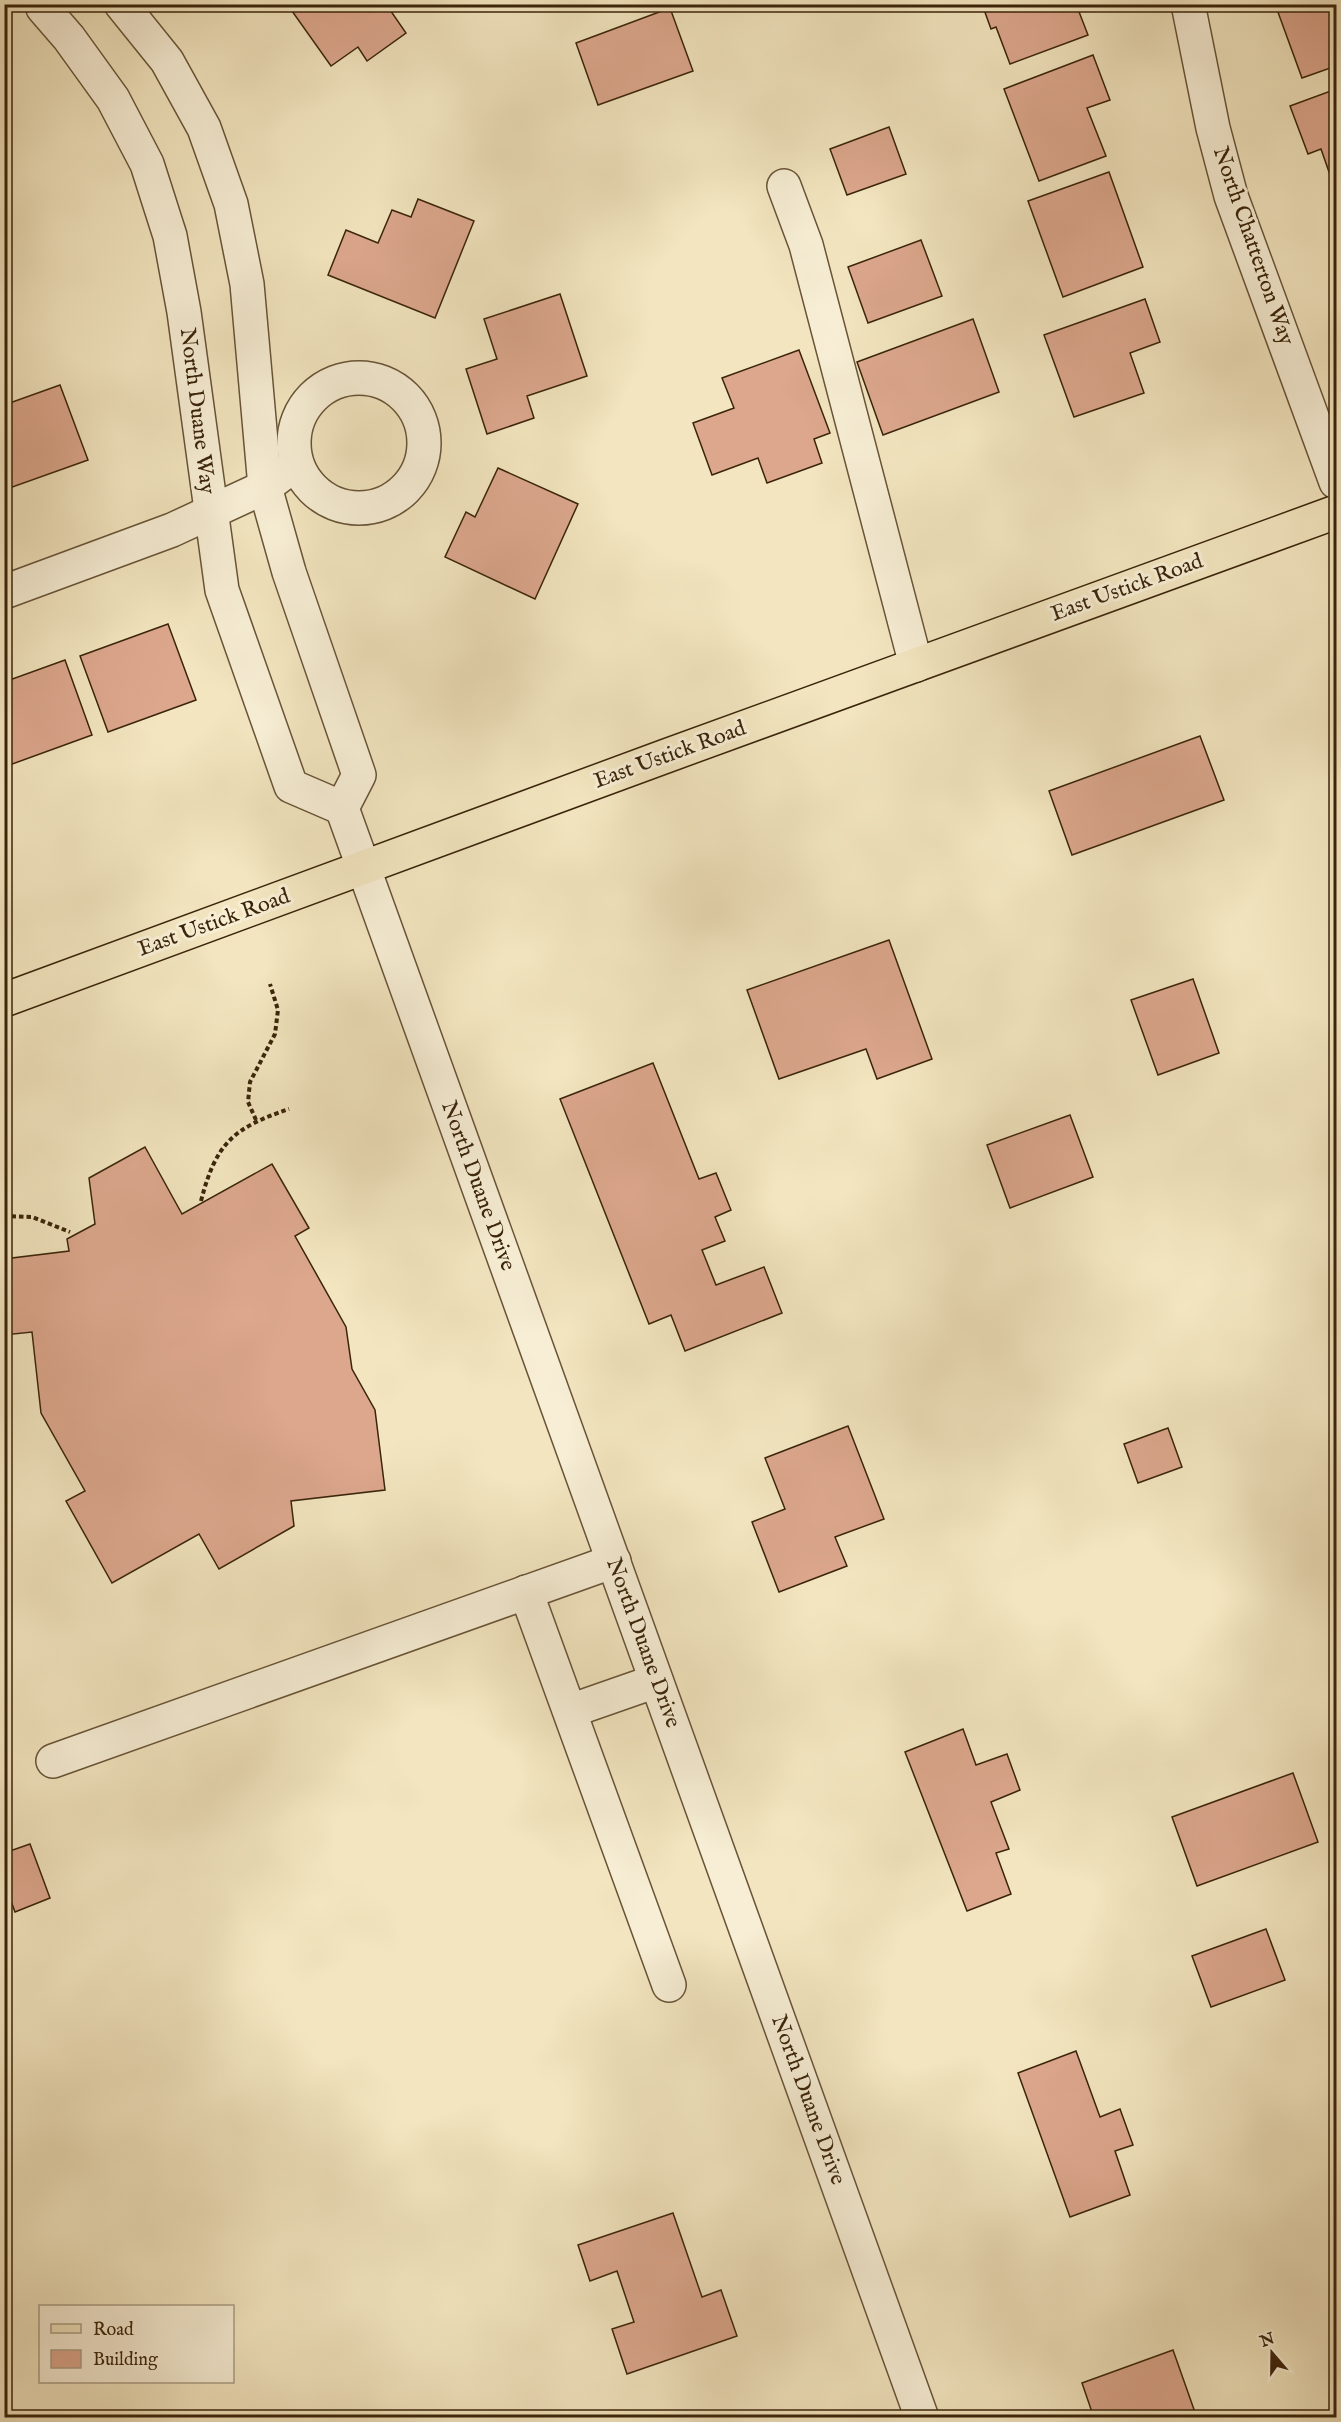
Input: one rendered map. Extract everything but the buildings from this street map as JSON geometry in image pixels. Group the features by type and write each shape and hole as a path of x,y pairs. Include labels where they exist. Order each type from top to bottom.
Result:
{"main road":[{"name":"East Ustick Road","path":"4,1000 1336,512"}],"street":[{"name":"North Duane Way","path":"43,4 43,8 69,38 113,99 147,164 170,236 184,312 222,590 291,786 342,808"},
{"path":"121,4 167,62 204,128 231,204 247,284 265,487 289,572 359,775 342,808 363,868"},
{"name":"North Chatterton Way","path":"1188,4 1213,129 1231,195 1336,482"},
{"path":"784,186 806,245 916,665"},
{"path":"4,592 172,530 265,487 297,464"},
{"name":"North Duane Drive","path":"363,868 922,2418"},
{"path":"53,1761 614,1562"},
{"path":"526,1592 669,1985"},
{"path":"570,1711 656,1681"}],"path":[{"path":"256,1120 248,1102 250,1082 275,1034 278,1010 270,984"},
{"path":"201,1201 208,1171 225,1144 241,1128 289,1108"},
{"path":"4,1216 32,1217 70,1232"}]}
